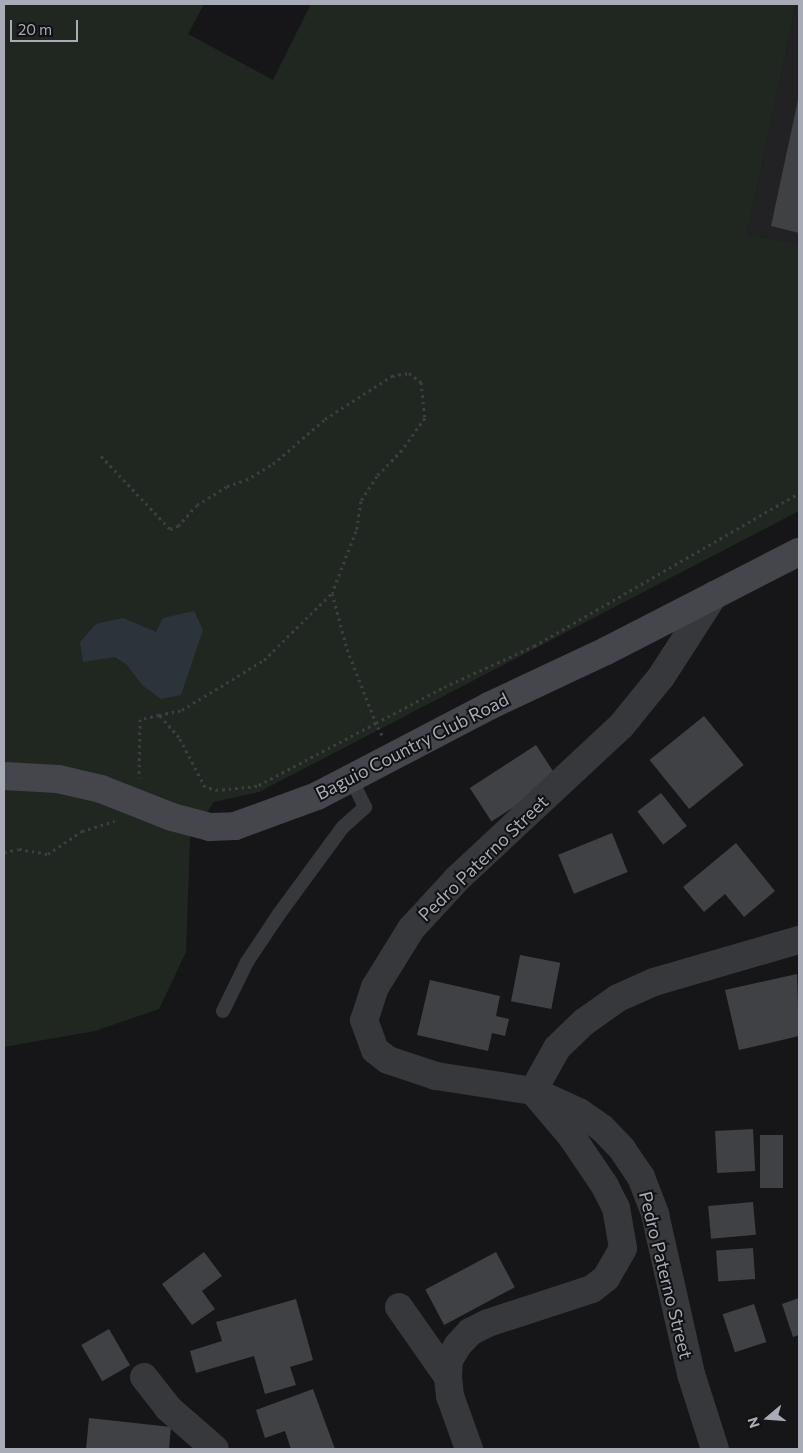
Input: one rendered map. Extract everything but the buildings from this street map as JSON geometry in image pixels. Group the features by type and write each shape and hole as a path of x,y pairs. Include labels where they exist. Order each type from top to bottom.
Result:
{"main road":[{"name":"Baguio Country Club Road","path":"4,776 75,783 101,789 172,817 210,827 235,826 264,817 351,778 489,706 691,617 714,595 799,552"}],"street":[{"name":"Pedro Paterno Street","path":"691,617 661,677 621,726 457,879 411,929 389,960 366,1005 364,1020 368,1036 375,1050 388,1060 436,1076 533,1091 579,1112 602,1128 622,1149 641,1178 655,1214 691,1374 712,1440"},
{"path":"469,1449 450,1396 448,1377 449,1360 470,1332 488,1323 592,1289 606,1278 623,1248 616,1208 605,1186 572,1138 533,1091 557,1048 584,1022 618,998 696,968 799,940"},
{"path":"399,1308 448,1377"},
{"path":"144,1376 168,1408 215,1449"},
{"path":"712,1440 727,1449"}],"lane":[{"path":"223,1011 247,962 279,914 343,827 365,807 351,778"}],"path":[{"path":"100,456 170,529 178,526 197,505 219,491 246,480 273,464 325,419 392,376 409,373 422,382 426,418 402,450 377,476 361,501 356,531 332,593 264,660 182,710 140,719 141,764 136,786"},
{"path":"159,715 179,737 205,787 218,790 257,786 444,687 534,646 799,493"},
{"path":"332,593 347,649 376,724 384,738"},
{"path":"4,852 19,849 48,854 82,831 123,819"}],"shaded area":[{"path":"4,4 204,4 188,34 273,80 311,4 796,4 747,234 799,244 799,511 259,792 214,802 190,838 186,952 159,1009 95,1031 4,1047"},
{"path":"796,4 799,4 799,244 747,234"},
{"path":"194,611 203,630 181,695 161,699 142,685 127,665 115,657 83,662 80,642 96,624 123,618 156,632 163,618"}]}
